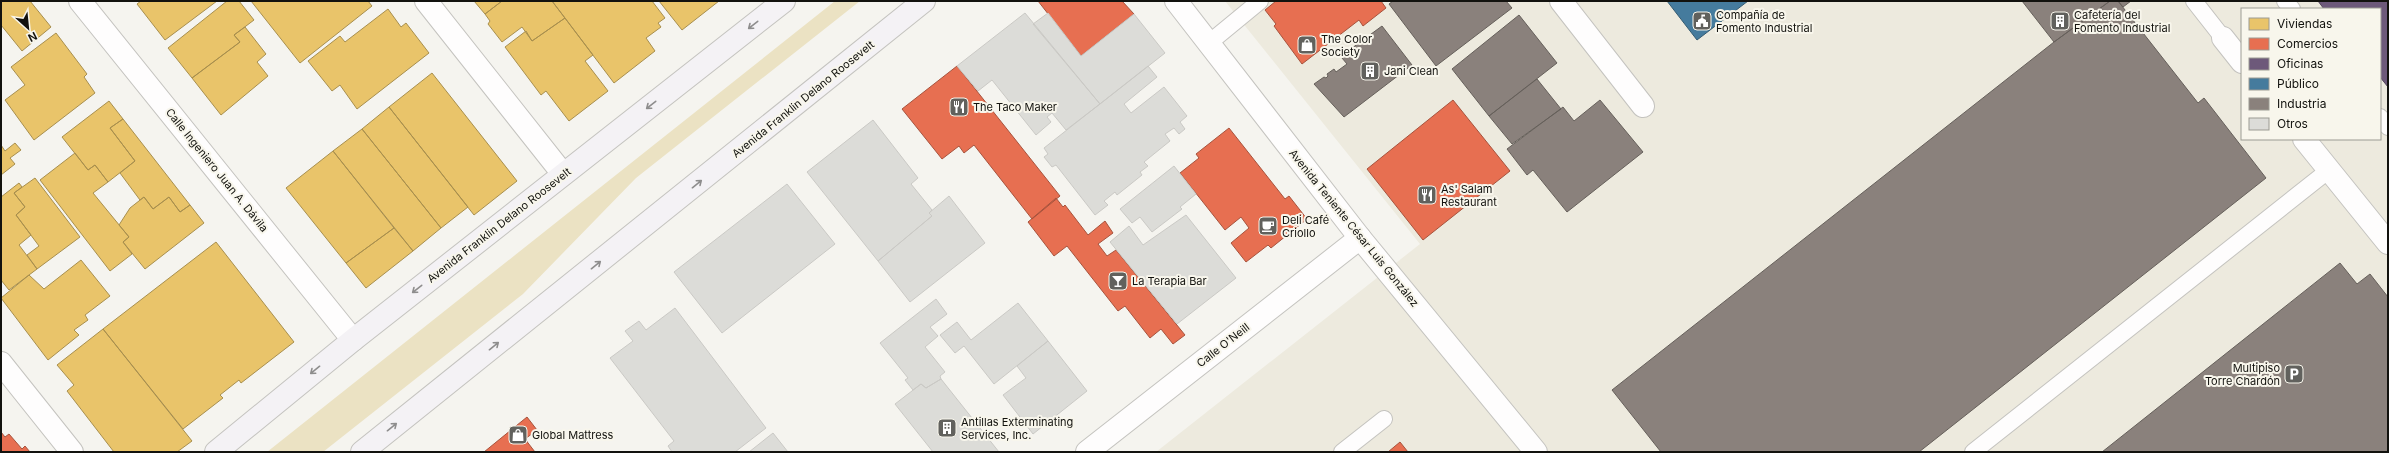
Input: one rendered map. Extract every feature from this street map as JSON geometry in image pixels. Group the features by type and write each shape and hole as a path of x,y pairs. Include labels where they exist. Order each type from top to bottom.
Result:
{"main road":[{"name":"Avenida Franklin Delano Roosevelt","path":"216,452 353,340 784,1"},
{"name":"Avenida Franklin Delano Roosevelt","path":"362,452 924,1"}],"street":[{"name":"Calle Ingeniero Juan A. Dávila","path":"80,1 353,340"},
{"path":"426,1 563,174"},
{"name":"Avenida Teniente César Luis González","path":"1176,1 1360,238 1536,452"},
{"path":"1561,1 1643,106"},
{"path":"2223,38 2241,61"},
{"path":"2305,140 2388,243"},
{"name":"Calle O'Neill","path":"1087,452 1360,238"},
{"path":"1,363 72,452"}],"lane":[{"path":"1209,43 1260,1"},
{"path":"2194,1 2223,38"},
{"path":"2381,119 2388,127"},
{"path":"1973,452 2329,170"},
{"path":"1342,452 1384,419"}],"shaded area":[{"path":"835,1 860,1 636,178 523,294 323,452 267,452"},
{"path":"1225,1 2388,1 2388,452 1156,452 1420,244"}],"building: Viviendas":[{"path":"1,1 30,1 51,27 22,51 1,25"},
{"path":"141,1 217,1 165,40 137,4"},
{"path":"227,1 239,1 254,20 234,35 240,42 192,78 168,48"},
{"path":"251,1 368,1 372,6 300,63"},
{"path":"474,1 502,1 485,14"},
{"path":"502,1 552,1 565,18 532,41 522,27 502,42 488,24 490,21 485,14"},
{"path":"552,1 652,1 665,18 658,23 661,27 646,38 655,51 614,83"},
{"path":"659,1 719,1 682,30"},
{"path":"388,9 401,27 406,23 429,53 357,109 340,85 332,91 308,61 340,36 345,42"},
{"path":"565,18 593,55 585,61 608,91 569,121 546,91 541,95 505,47 526,31 532,41"},
{"path":"245,27 266,54 257,62 268,76 221,115 192,78 240,42 234,35"},
{"path":"56,33 87,74 84,77 95,93 34,140 5,100 25,85 11,67"},
{"path":"432,73 517,181 474,215 389,107"},
{"path":"109,101 123,119 110,128 135,161 108,182 95,165 88,170 62,137"},
{"path":"389,107 468,207 441,228 362,129"},
{"path":"123,119 190,205 180,212 169,197 153,209 144,197 140,200 120,173 135,161 110,128"},
{"path":"362,129 441,228 413,251 333,151"},
{"path":"15,143 21,150 10,158 15,164 1,175 1,145 5,151"},
{"path":"333,151 394,228 346,263 286,188"},
{"path":"75,153 88,170 95,165 108,182 93,193 129,237 123,242 132,254 110,271 40,180"},
{"path":"35,178 80,237 37,269 27,255 39,246 16,215 25,207 14,193"},
{"path":"19,183 22,187 14,193 25,207 16,215 31,235 19,245 37,269 9,290 1,280 1,197"},
{"path":"144,197 153,209 169,197 180,212 190,205 204,223 145,269 123,242 129,237 119,225 130,208"},
{"path":"394,228 413,251 366,288 346,263"},
{"path":"216,242 294,342 241,383 239,380 220,395 223,398 183,429 103,329"},
{"path":"81,260 110,296 85,315 88,320 74,330 79,335 48,360 1,298 29,275 44,289"},
{"path":"103,329 192,441 177,452 114,452 67,391 74,385 57,365"}],"building: Comercios":[{"path":"1038,1 1122,1 1134,14 1081,56"},
{"name":"The Color Society","path":"1276,1 1381,1 1386,8 1363,26 1359,20 1302,64 1274,26 1276,24 1265,10"},
{"path":"957,66 1060,196 1032,219 974,145 964,153 959,146 942,159 902,109"},
{"path":"1453,100 1510,171 1423,240 1367,169"},
{"path":"1229,128 1285,199 1289,196 1307,219 1271,248 1268,245 1246,262 1231,243 1249,228 1241,217 1225,230 1180,173 1199,158 1196,154"},
{"name":"La Terapia Bar","path":"1056,198 1063,207 1065,205 1088,235 1105,221 1113,233 1098,244 1107,256 1116,250 1185,335 1173,344 1161,329 1150,338 1125,306 1118,311 1067,246 1054,256 1028,222"},
{"name":"Global Mattress","path":"527,417 537,430 525,439 535,452 484,452"},
{"path":"1,432 5,437 9,434 22,449 25,446 30,452 1,452"},
{"path":"1400,442 1408,452 1388,452"}],"building: Oficinas":[{"path":"2318,1 2388,1 2388,87 2381,78 2381,8 2323,8"}],"building: Público":[{"name":"Compañía de Fomento Industrial","path":"1667,1 1748,1 1697,40"}],"building: Industria":[{"path":"1393,1 1506,1 1512,8 1436,66 1389,4"},
{"name":"Cafetería del Fomento Industrial","path":"2022,1 2110,1 2054,42"},
{"path":"2110,1 2118,1 2198,103 2204,98 2266,178 1919,452 1661,452 1612,390 2054,42"},
{"name":"Cafetería del Fomento Industrial","path":"2118,1 2131,1 2123,7"},
{"path":"1519,15 1557,63 1489,116 1452,69"},
{"name":"Jani Clean","path":"1382,26 1412,65 1344,117 1314,84 1324,77 1326,78 1328,76 1327,74 1334,69 1336,72 1347,64 1342,58 1349,53 1348,51"},
{"path":"1537,79 1561,109 1512,144 1489,116"},
{"path":"1600,100 1643,152 1567,212 1533,170 1527,175 1507,149 1563,107 1574,121"},
{"name":"Multipiso Torre Chardón","path":"2340,263 2357,284 2370,274 2388,297 2388,452 2102,452"}],"building: Otros":[{"path":"1025,13 1100,104 1066,130 1052,113 1047,117 1051,122 1036,135 992,80 978,91 957,66"},
{"path":"1048,13 1081,56 1134,14 1165,53 1100,104 1033,24"},
{"path":"1148,66 1157,77 1124,104 1131,113 1164,87 1187,116 1180,122 1185,129 1179,134 1174,128 1165,134 1170,141 1144,162 1148,166 1140,172 1142,175 1117,195 1115,192 1104,201 1108,205 1095,215 1056,165 1052,167 1044,157 1048,154 1044,148"},
{"path":"873,120 918,178 911,184 932,210 929,213 932,216 878,261 807,172"},
{"path":"1174,166 1196,194 1180,207 1182,209 1152,232 1140,217 1132,223 1120,209"},
{"path":"787,184 835,244 722,333 674,272"},
{"path":"949,196 985,243 910,302 878,261 932,216 929,213"},
{"path":"1186,215 1236,278 1177,324 1110,242 1129,226 1143,245"},
{"path":"936,299 947,314 930,327 938,336 925,347 945,372 940,376 941,379 926,388 921,384 913,390 905,380 908,378 880,343"},
{"path":"1018,303 1048,341 994,384 964,346 955,353 940,335 957,322 971,340"},
{"path":"675,308 766,428 735,452 672,452 668,446 674,441 610,358 633,341 625,331 639,321 646,330"},
{"path":"1048,341 1087,391 1033,434 1003,395 1026,378 1017,366"},
{"name":"Antillas Exterminating Services, Inc.","path":"941,379 999,452 933,452 895,404 921,384 926,388"},
{"path":"773,433 788,452 749,452"}],"place":[{"name":"Compañía de Fomento Industrial","path":"1702,21"},
{"name":"Cafetería del Fomento Industrial","path":"2060,21"},
{"name":"The Color Society","path":"1307,45"},
{"name":"Jani Clean","path":"1370,71"},
{"name":"The Taco Maker","path":"959,107"},
{"name":"As' Salam Restaurant","path":"1427,195"},
{"name":"Deli Café Criollo","path":"1268,226"},
{"name":"La Terapia Bar","path":"1118,281"},
{"name":"Multipiso Torre Chardón","path":"2294,374"},
{"name":"Antillas Exterminating Services, Inc.","path":"947,428"},
{"name":"Global Mattress","path":"518,435"}]}
